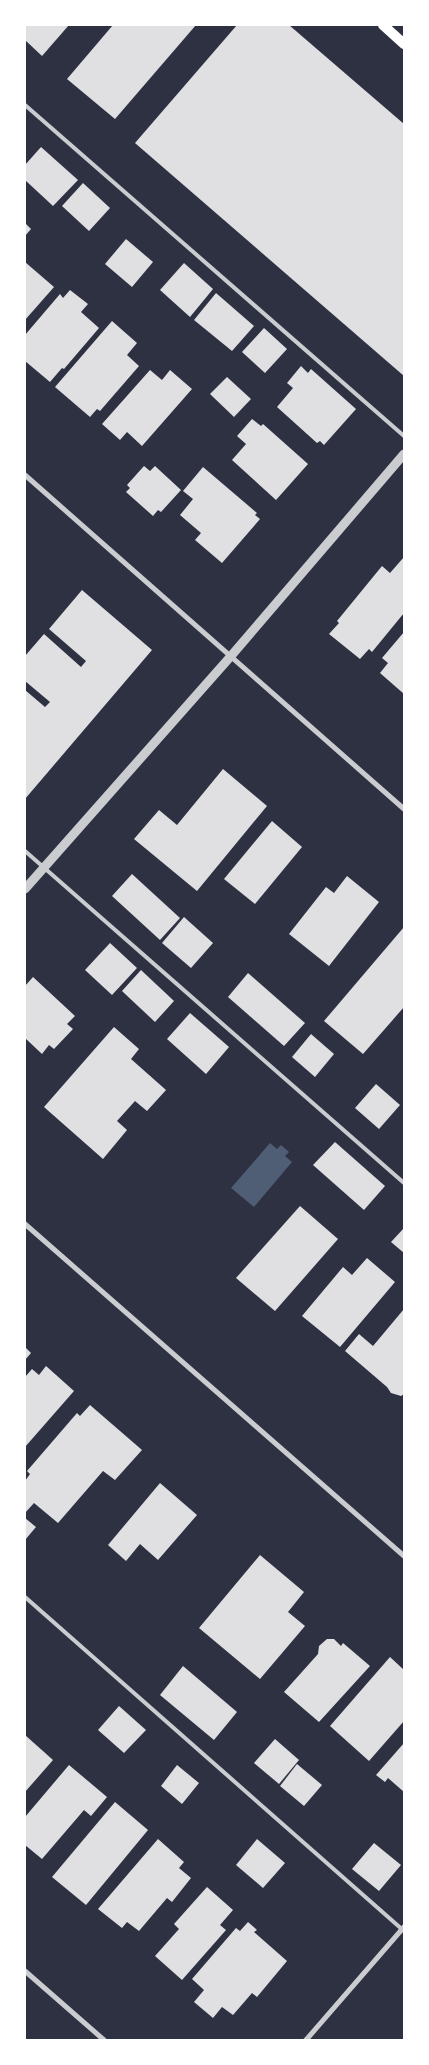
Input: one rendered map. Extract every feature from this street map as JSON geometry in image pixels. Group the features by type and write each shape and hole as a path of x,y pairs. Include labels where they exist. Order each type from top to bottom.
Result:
{"main road":[{"path":"383,25 404,44"}],"street":[{"path":"25,889 230,656 404,454"},
{"path":"25,475 404,809"},
{"path":"25,1224 404,1556"},
{"path":"306,2040 403,1929"},
{"path":"25,1971 104,2040"}],"lane":[{"path":"25,105 404,436"},
{"path":"25,851 404,1183"},
{"path":"25,1597 403,1929"}],"water":[{"path":"270,1143 277,1149 281,1145 289,1152 285,1156 292,1162 254,1207 231,1188"}],"building":[{"path":"25,25 69,25 42,56 25,40"},
{"path":"113,25 196,25 115,119 67,79"},
{"path":"237,25 289,25 404,124 404,376 135,143"},
{"path":"41,147 78,180 53,206 25,180 25,165"},
{"path":"83,183 110,208 89,231 62,206"},
{"path":"25,223 31,229 25,236"},
{"path":"126,239 153,262 132,287 105,264"},
{"path":"25,262 54,287 25,320"},
{"path":"184,263 213,289 190,317 160,290"},
{"path":"70,290 88,304 81,312 99,328 64,369 62,368 50,382 25,361 25,335 60,294 63,298"},
{"path":"216,293 254,326 232,351 194,320"},
{"path":"112,321 137,343 127,355 139,366 100,411 97,409 90,417 55,387"},
{"path":"264,328 287,349 265,373 242,352"},
{"path":"301,366 308,373 311,369 356,409 324,445 320,441 317,443 277,407 293,388 287,383"},
{"path":"150,370 162,380 170,370 192,389 142,446 127,432 120,440 102,424"},
{"path":"227,377 251,399 234,417 210,394"},
{"path":"252,419 261,426 263,424 308,464 276,500 232,460 246,444 237,436"},
{"path":"144,466 150,471 155,466 181,490 161,512 158,510 153,516 126,492 130,488 127,485"},
{"path":"203,467 257,513 255,515 260,519 222,563 195,540 201,533 180,515 193,499 183,491"},
{"path":"404,557 404,613 372,652 369,649 360,659 329,634 339,623 337,621 382,566 390,573"},
{"path":"82,590 152,650 25,799 25,690 45,707 50,702 25,681 25,656 44,634 81,667 86,661 49,629"},
{"path":"404,632 404,694 380,673 388,663 382,658"},
{"path":"223,769 267,806 197,891 134,839 159,810 177,825"},
{"path":"272,821 302,847 255,904 224,879"},
{"path":"132,874 180,918 160,940 112,896"},
{"path":"347,876 379,902 329,966 289,934 326,887 334,893"},
{"path":"184,917 213,943 191,968 162,943"},
{"path":"404,927 404,1007 363,1054 324,1021"},
{"path":"110,943 137,968 112,995 85,970"},
{"path":"141,970 174,1001 155,1022 122,991"},
{"path":"248,973 305,1023 284,1046 228,997"},
{"path":"33,977 75,1016 67,1024 73,1029 54,1049 49,1045 42,1054 25,1038 25,986"},
{"path":"190,1013 229,1047 206,1074 167,1039"},
{"path":"114,1027 139,1049 131,1059 166,1090 147,1111 135,1101 117,1121 127,1130 103,1159 44,1107"},
{"path":"311,1034 334,1054 315,1077 292,1057"},
{"path":"376,1084 400,1105 379,1129 355,1108"},
{"path":"335,1142 385,1186 364,1210 313,1165"},
{"path":"300,1206 338,1239 275,1311 236,1278"},
{"path":"404,1228 404,1253 391,1242"},
{"path":"367,1258 395,1282 340,1347 302,1316 343,1267 352,1275"},
{"path":"404,1309 404,1394 401,1396 391,1393 387,1387 345,1351 359,1334 373,1346"},
{"path":"25,1347 31,1353 25,1360"},
{"path":"46,1366 74,1391 25,1447 25,1377 32,1369 39,1375"},
{"path":"90,1405 142,1450 115,1480 103,1471 58,1523 34,1503 25,1513 25,1481 30,1474 27,1471 77,1413 80,1416"},
{"path":"160,1483 197,1515 158,1560 140,1544 126,1561 108,1545"},
{"path":"25,1518 36,1527 25,1540"},
{"path":"260,1555 304,1592 288,1612 305,1626 260,1679 199,1628"},
{"path":"327,1639 334,1639 341,1646 343,1643 370,1666 319,1722 284,1692 318,1654 319,1646"},
{"path":"390,1657 404,1670 404,1721 369,1761 330,1726"},
{"path":"183,1666 237,1712 214,1740 160,1695"},
{"path":"119,1706 146,1730 124,1753 98,1730"},
{"path":"25,1735 53,1760 25,1792"},
{"path":"275,1739 299,1760 279,1784 254,1763"},
{"path":"404,1743 404,1792 388,1778 385,1782 376,1775"},
{"path":"297,1764 322,1785 304,1806 280,1786"},
{"path":"69,1765 107,1797 91,1816 84,1810 42,1859 25,1845 25,1817"},
{"path":"177,1765 199,1783 182,1804 161,1786"},
{"path":"115,1802 148,1830 86,1905 52,1877"},
{"path":"158,1839 184,1862 179,1868 191,1878 172,1902 167,1898 139,1931 127,1922 122,1928 98,1909"},
{"path":"257,1839 285,1863 263,1888 236,1865"},
{"path":"374,1843 401,1865 379,1891 352,1869"},
{"path":"207,1887 233,1910 220,1925 226,1930 182,1980 155,1956 179,1929 174,1924"},
{"path":"248,1922 257,1930 254,1932 287,1961 257,1997 252,1993 233,2015 222,2007 213,2018 194,2002 204,1990 192,1979 236,1928 240,1931"}]}
